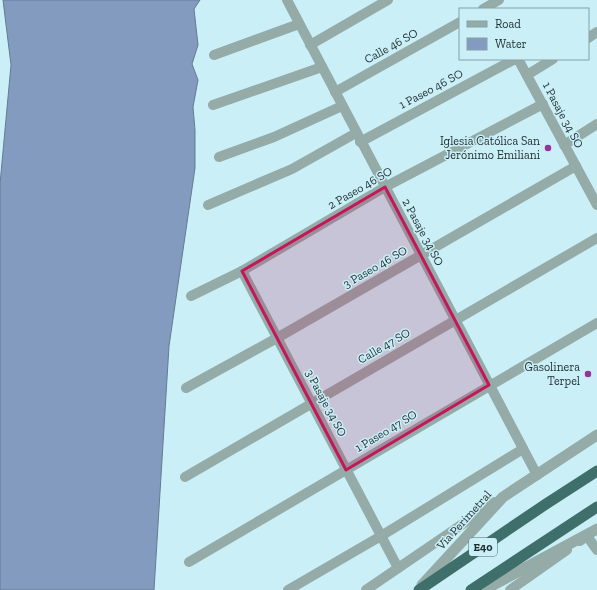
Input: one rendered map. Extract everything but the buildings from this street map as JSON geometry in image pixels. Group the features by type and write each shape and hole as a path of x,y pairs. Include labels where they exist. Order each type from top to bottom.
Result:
{"highway":[{"name":"Vía Perimetral","path":"419,590 597,471"},
{"name":"E40","path":"471,590 597,507"}],"street":[{"path":"310,45 388,0"},
{"path":"487,6 499,0"},
{"name":"2 Pasaje 34 SO","path":"289,1 299,24 358,137 537,475"},
{"name":"Calle 46 SO","path":"335,92 459,23"},
{"path":"214,55 299,24"},
{"name":"1 Paseo 46 SO","path":"208,205 292,169 513,60"},
{"name":"1 Pasaje 34 SO","path":"519,60 597,205"},
{"path":"527,75 551,60"},
{"path":"213,105 322,67"},
{"name":"2 Paseo 46 SO","path":"191,296 242,271 385,188 543,104"},
{"path":"219,157 274,137 342,106"},
{"path":"564,145 597,124"},
{"name":"3 Paseo 46 SO","path":"186,388 277,338 576,166"},
{"name":"Calle 47 SO","path":"185,477 597,238"},
{"name":"3 Pasaje 34 SO","path":"242,271 398,568"},
{"name":"1 Paseo 47 SO","path":"188,562 597,323"},
{"name":"Vía Perimetral","path":"419,590 503,497 597,435"},
{"path":"288,590 381,536 523,449"},
{"path":"366,590 503,497"},
{"path":"592,532 597,550"},
{"path":"484,590 592,532"},
{"path":"510,590 592,532"}],"highlighted area":[{"path":"385,187 489,385 346,470 242,271"}],"water":[{"path":"3,0 200,0 194,9 198,45 192,64 198,80 193,107 195,130 195,168 169,346 154,590 0,590 0,184 11,65"}],"place":[{"name":"Iglesia Católica San Jerónimo Emiliani","path":"548,148"},
{"name":"Gasolinera Terpel","path":"588,374"}]}
